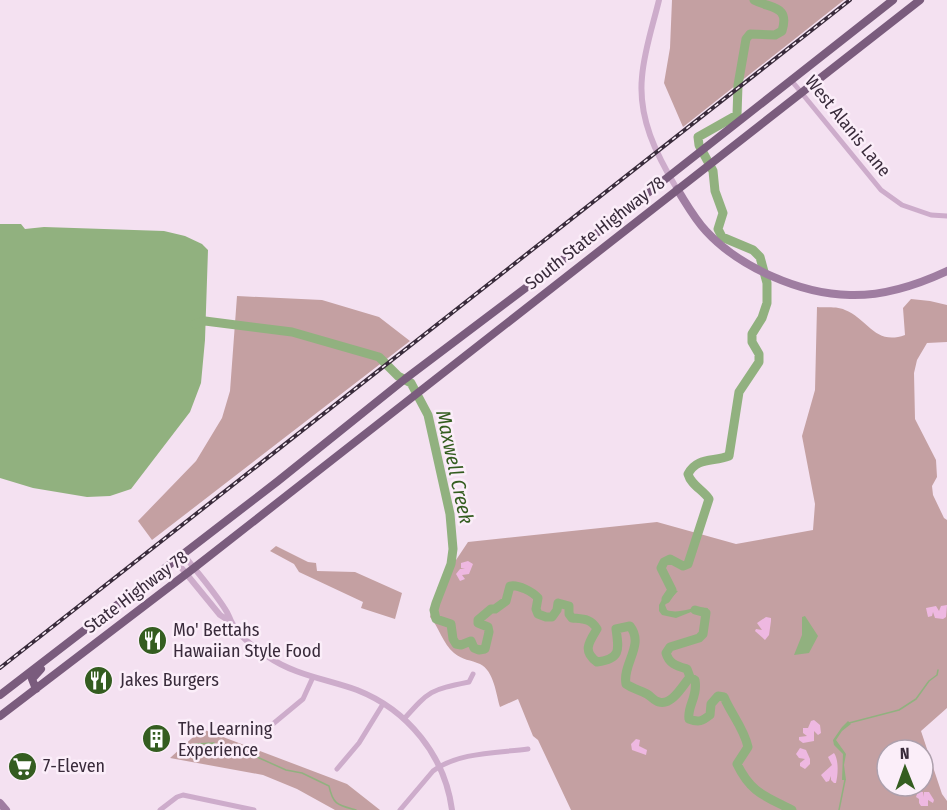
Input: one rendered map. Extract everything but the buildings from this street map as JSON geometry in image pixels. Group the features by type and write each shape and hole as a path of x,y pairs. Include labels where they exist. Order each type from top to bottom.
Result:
{"main road":[{"name":"South State Highway 78","path":"278,481 375,403 561,262 893,0"},
{"name":"South State Highway 78","path":"290,493 920,0"},
{"path":"677,189 706,231 722,245 759,270 812,289 843,295 870,294 920,283 947,271"},
{"name":"State Highway 78","path":"0,695 278,481"},
{"name":"State Highway 78","path":"0,716 290,493"},
{"path":"36,689 32,679 66,650 71,640"},
{"path":"0,803 6,810"}],"street":[{"path":"659,0 645,59 642,93 647,130 653,146 677,189"},
{"name":"West Alanis Lane","path":"791,80 881,190 902,205 931,215 947,216"},
{"path":"183,554 226,610 231,622 245,640 288,668 357,690 404,719 426,742 440,766 449,791 452,810"},
{"path":"175,560 219,615 231,622"},
{"path":"211,605 218,600"},
{"path":"404,719 425,695 440,688 469,682 473,674"},
{"path":"262,733 303,699 313,677"},
{"path":"337,769 359,743 383,704"},
{"path":"400,810 433,771 440,766 479,755 528,749"},
{"path":"160,810 183,795 254,810"}],"shaded area":[{"path":"672,0 844,0 683,127 664,83 670,48"},
{"path":"0,224 21,224 25,229 44,227 164,231 185,236 202,244 208,250 201,383 190,412 131,489 110,496 87,497 33,488 0,478"},
{"path":"237,296 322,300 379,317 410,341 152,540 138,521 196,461 222,418 230,391"},
{"path":"911,299 947,305 947,342 927,343 917,360 914,373 915,419 936,460 937,477 932,486 933,495 947,520 947,708 921,731 923,738 875,738 875,798 935,798 935,773 942,794 947,801 947,810 571,810 538,740 533,736 518,699 500,707 494,683 485,667 454,653 430,617 438,587 468,542 657,522 736,544 813,530 815,504 802,436 815,390 817,307 845,310 872,330 886,337 905,335 903,308"},
{"path":"276,546 308,562 316,563 317,571 355,572 402,593 395,619 361,608 363,602 299,572 294,564 270,551"},
{"path":"668,589 678,591 665,605 667,610 708,608 706,613 691,612 676,618 662,615 659,605"},
{"path":"805,616 818,636 809,653 794,655 802,635 802,617"},
{"path":"848,721 851,724 836,740 846,754 844,765 846,780 842,780 843,754 834,745 833,740"},
{"path":"202,729 347,784 380,810 335,810 297,789 263,775 170,758"}],"sand":[{"path":"468,561 473,564 469,574 462,575 465,579 460,581 456,574 460,569 465,569 461,568 461,563"},
{"path":"947,605 946,617 943,619 935,618 933,612 932,616 928,617 926,608 936,606 939,611 941,606"},
{"path":"766,617 771,618 771,621 769,635 765,640 755,631 756,629 762,630 757,623"},
{"path":"814,720 820,725 821,733 818,735 814,731 814,741 803,743 799,737 807,736 803,733 803,728 808,728"},
{"path":"636,739 640,740 639,746 647,750 646,755 632,750 631,744"},
{"path":"800,748 806,750 810,759 810,764 805,769 800,766 800,763 805,759 799,758 796,754"},
{"path":"834,753 838,772 836,783 831,780 831,776 826,782 821,775 832,765 828,757"},
{"path":"918,798 933,798 934,800 933,803 928,800 928,806 921,806"}],"waterway":[{"path":"666,599 672,590 661,568 664,562 670,559 683,566 688,564 709,499 688,474 701,462 729,456 739,392 759,362 759,354 752,342 752,334 762,318 767,303 767,283 760,257 753,250 722,237 718,229 723,213 715,191 713,171 699,145 698,137 737,115 738,85 746,39 750,34 775,35 782,31 784,23 781,12 754,0"},
{"name":"Maxwell Creek","path":"195,324 205,321 292,332 379,357 398,376 411,383 428,415 450,514 453,549 451,564 434,610 436,619 451,624 456,644 461,645 471,641 474,648 485,649 488,627 478,623 478,620 491,609 495,609 506,601 510,586 517,586 538,598 536,609 538,614 552,617 557,610 558,603 569,606 569,614 572,618 592,623 597,629 588,650 597,662 611,659 614,656 618,648 616,629 630,626 635,640 627,669 626,684 656,701 664,702 673,698 690,677"},
{"path":"695,610 706,613 703,634 699,638 670,647 666,653 671,662 687,669 690,677 695,680 696,686 689,719 698,721 705,719 710,715 711,704 718,696 724,697 744,734 748,747 737,764 742,774 753,788 792,810"},
{"path":"849,723 899,710 916,699 929,681 937,675 938,670"},
{"path":"195,744 214,743 217,756 257,757 286,770 302,773 329,786 332,797 337,803 356,810"},
{"path":"839,810 845,780"}],"railway":[{"path":"0,668 850,0"}],"place":[{"name":"Mo' Bettahs Hawaiian Style Food","path":"152,640"},
{"name":"Jakes Burgers","path":"99,680"},
{"name":"The Learning Experience","path":"157,739"},
{"name":"7-Eleven","path":"22,766"}]}
